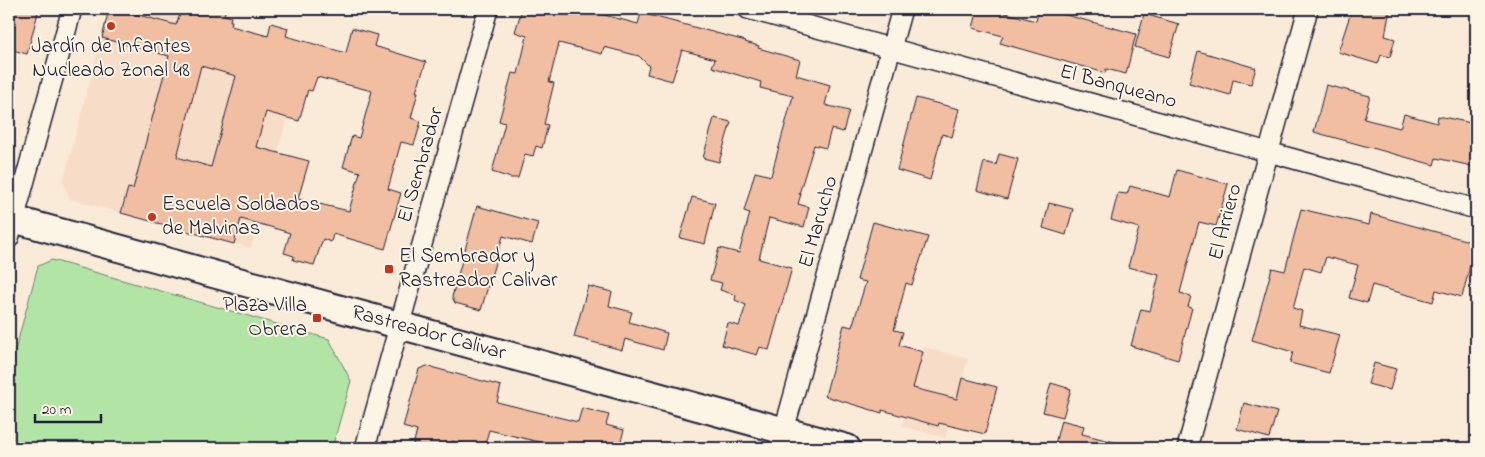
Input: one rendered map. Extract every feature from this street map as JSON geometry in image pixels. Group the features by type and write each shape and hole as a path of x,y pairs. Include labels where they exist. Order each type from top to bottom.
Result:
{"main road":[{"name":"Rastreador Calivar","path":"10,225 399,326 781,440 847,448"}],"street":[{"path":"10,225 72,9"},
{"name":"El Sembrador","path":"365,448 488,9"},
{"name":"El Banqueano","path":"748,9 1476,209"},
{"name":"El Marucho","path":"781,440 902,9"},
{"name":"El Arriero","path":"1186,448 1308,9"}],"shaded area":[{"path":"109,9 169,9 307,47 251,248 70,199 63,182"},
{"path":"924,347 968,359 945,438 902,426"}],"green space":[{"path":"52,260 329,339 351,381 332,448 9,448 9,373 38,266"}],"building":[{"path":"9,9 39,9 27,54 9,49"},
{"path":"109,9 116,9 176,25 182,9 226,9 224,15 231,17 231,26 268,36 271,23 288,28 286,36 346,53 352,28 377,35 374,46 426,62 416,92 418,92 411,118 421,121 418,132 414,145 401,142 388,189 401,193 385,249 333,234 331,242 323,239 314,265 293,260 294,256 284,253 290,233 267,226 241,219 234,244 121,213 128,188 133,189 169,56 102,38","holes":["201,66 236,76 211,167 177,157","317,77 372,91 359,138 352,136 343,167 360,172 349,211 298,199 309,161 256,147 266,112 299,121 308,90 312,91"]},
{"path":"522,9 582,9 638,24 641,13 746,41 759,46 758,48 800,60 796,75 830,85 825,105 849,111 843,132 831,129 826,148 814,145 799,194 801,194 798,204 809,207 804,227 769,218 759,259 792,268 769,350 760,347 757,355 722,345 728,323 739,326 746,305 735,300 736,295 720,290 722,283 710,280 719,248 739,253 750,213 744,211 755,172 771,176 793,96 760,88 761,82 712,67 715,59 682,50 672,81 647,74 649,66 639,56 604,47 602,54 559,43 549,82 554,83 544,124 548,125 542,148 536,146 533,156 525,154 518,178 511,178 492,172 505,123 499,121 512,73 518,74 527,36 515,32"},
{"path":"978,9 991,9 1036,21 1039,9 1044,9 1136,34 1126,74 1106,69 1105,73 1000,43 1003,36 973,28"},
{"path":"1352,9 1390,9 1385,36 1395,39 1390,57 1381,55 1378,64 1338,52"},
{"path":"1144,14 1179,24 1169,57 1135,47"},
{"path":"1198,51 1256,68 1251,84 1233,80 1230,95 1189,83"},
{"path":"1326,85 1370,96 1364,119 1400,128 1404,114 1437,123 1438,116 1476,124 1476,167 1436,158 1434,165 1314,132"},
{"path":"916,98 959,109 952,137 942,134 930,180 897,170"},
{"path":"714,118 731,122 719,162 703,158"},
{"path":"999,154 1018,159 1007,199 977,190 984,162 996,165"},
{"path":"1177,170 1228,184 1216,226 1199,222 1180,293 1191,296 1188,307 1192,308 1178,360 1131,346 1141,309 1150,311 1159,275 1128,267 1139,228 1111,220 1118,193 1127,194 1130,186 1170,197"},
{"path":"692,197 715,203 705,244 680,238"},
{"path":"1049,203 1073,209 1066,235 1043,228"},
{"path":"477,206 538,223 532,244 503,236 481,310 455,303 452,297"},
{"path":"1301,209 1369,225 1371,214 1476,243 1462,297 1436,290 1433,302 1372,285 1367,303 1349,298 1358,265 1326,257 1321,272 1304,267 1293,308 1302,311 1299,325 1340,335 1329,373 1290,363 1293,352 1252,340 1272,268 1285,271"},
{"path":"873,222 928,237 912,285 906,283 894,330 903,332 899,345 923,352 913,388 957,399 962,378 997,387 985,434 939,423 938,426 882,410 882,413 825,396 844,325 852,327 866,282 857,280"},
{"path":"588,286 612,292 609,306 632,312 629,322 667,333 663,350 625,339 622,350 574,337"},
{"path":"1374,363 1396,369 1390,390 1368,384"},
{"path":"427,366 501,386 497,402 578,422 582,408 609,415 606,425 624,430 619,448 564,448 489,430 484,448 452,441 450,448 412,448 417,431 403,427 419,369"},
{"path":"1051,383 1071,389 1063,417 1043,412"},
{"path":"1244,403 1277,412 1269,438 1237,429"},
{"path":"1061,420 1084,426 1082,434 1114,442 1113,448 1054,448"}],"place":[{"name":"Jardín de Infantes Nucleado Zonal 48","path":"111,26"},
{"name":"Escuela Soldados de Malvinas","path":"152,217"},
{"name":"El Sembrador y Rastreador Calivar","path":"389,269"},
{"name":"Plaza Villa Obrera","path":"317,318"}]}
